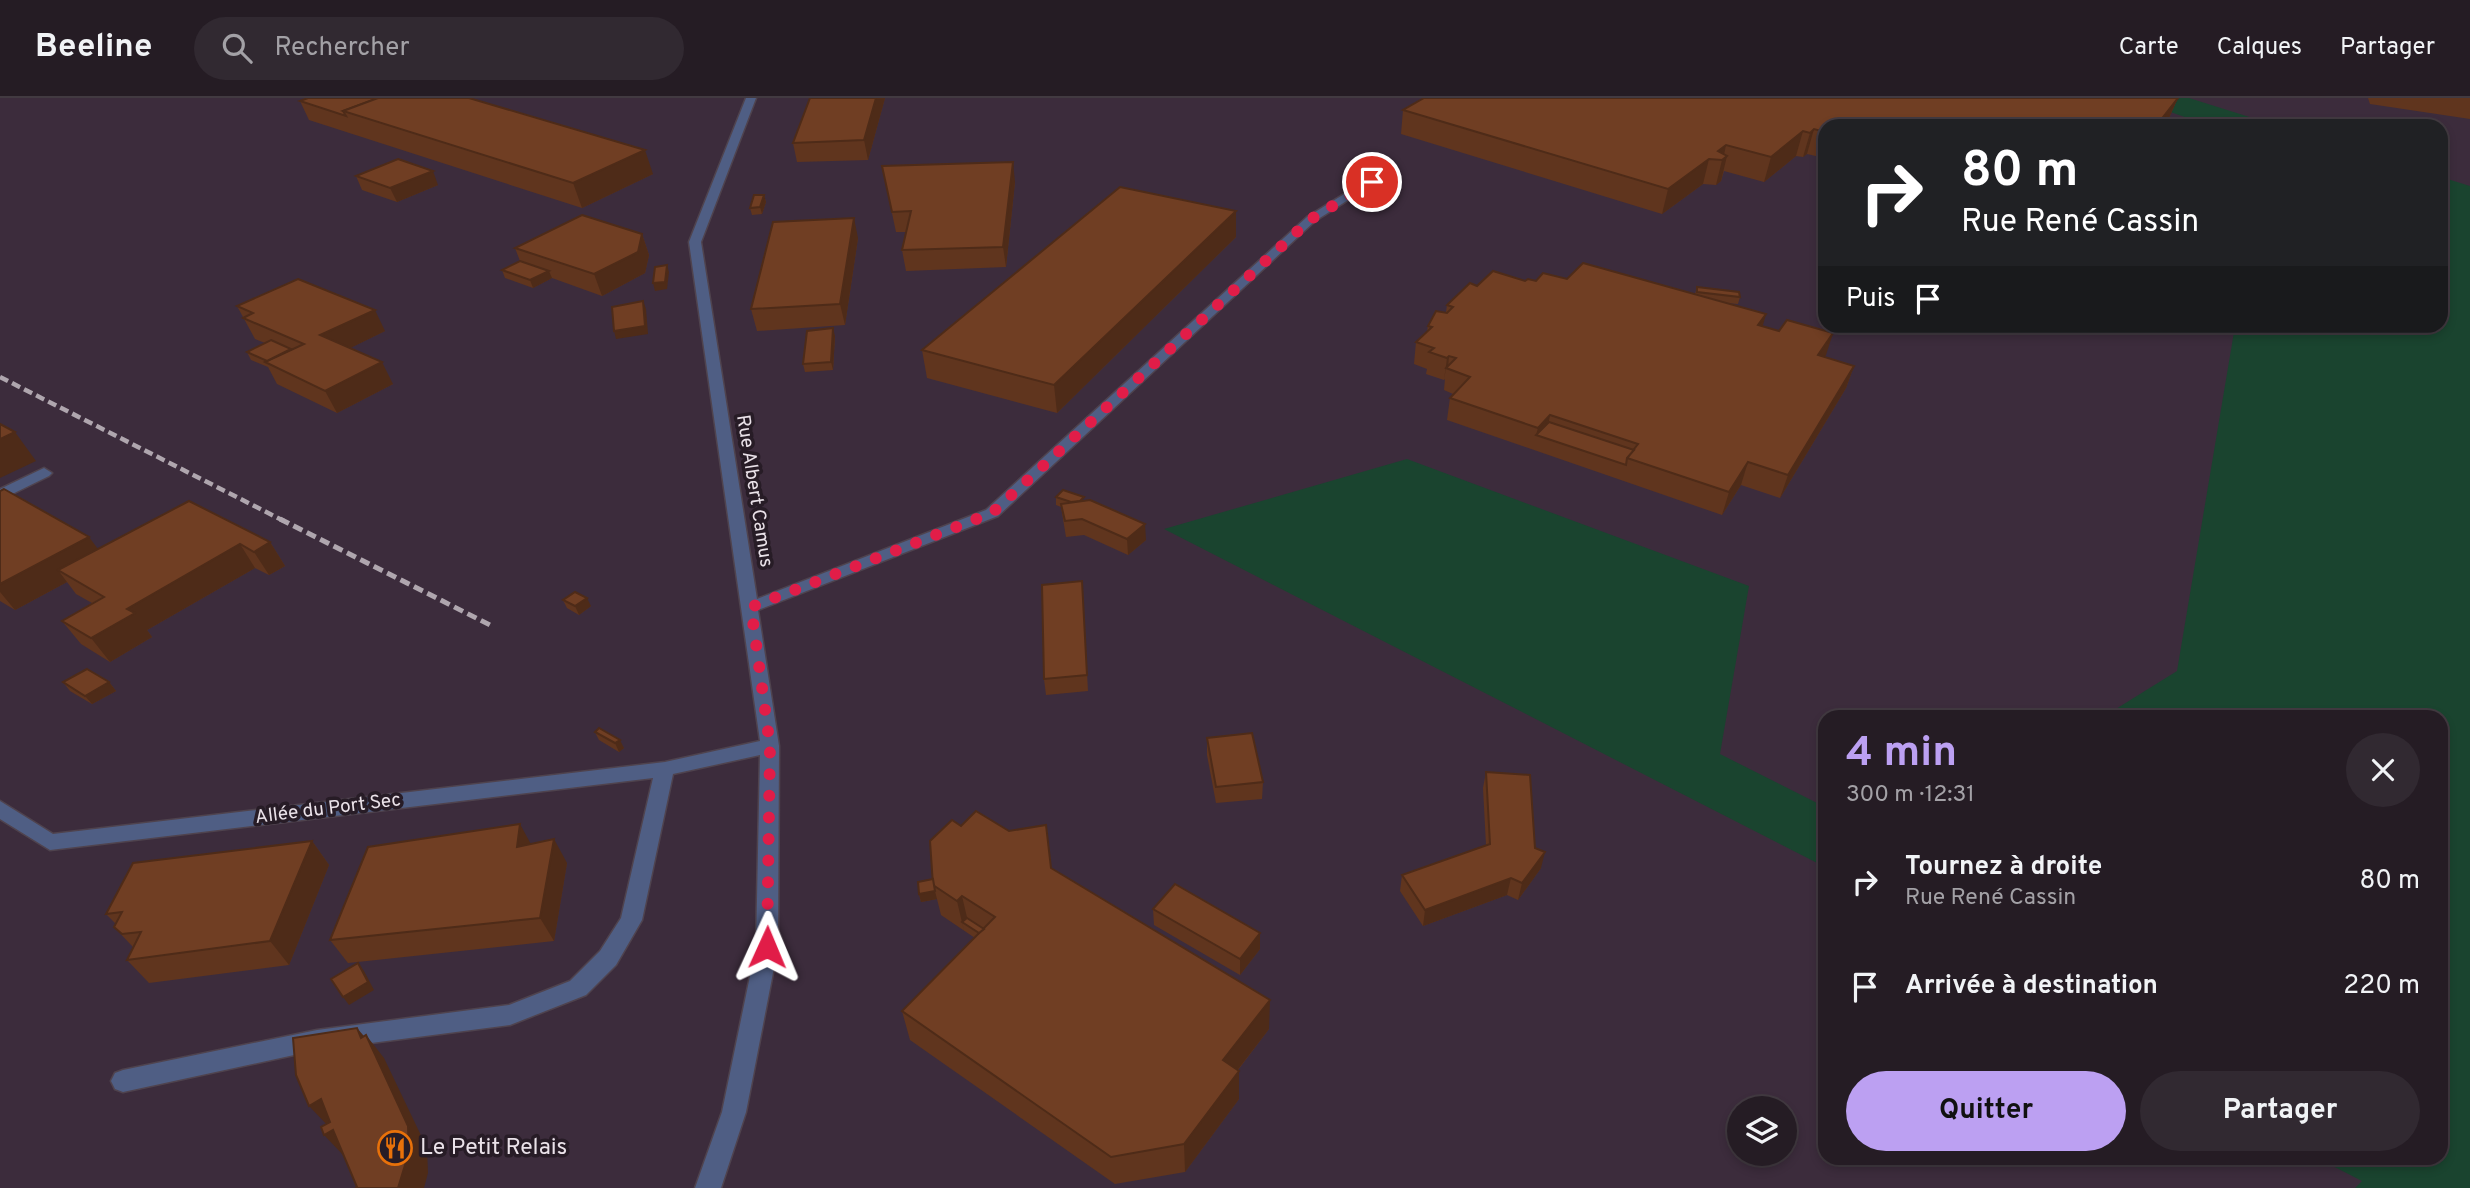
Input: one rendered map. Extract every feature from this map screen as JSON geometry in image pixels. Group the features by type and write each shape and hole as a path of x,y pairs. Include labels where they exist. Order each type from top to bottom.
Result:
{"street":[{"name":"Rue Albert Camus","path":"708,1188 734,1112 767,947 770,746 695,242 751,98"},
{"path":"751,607 992,513 1311,219 1392,169"},
{"path":"0,495 44,473"},
{"name":"Allée du Port Sec","path":"0,809 50,842 665,769 770,746"},
{"path":"124,1080 317,1040 510,1015 578,988 608,958 631,920 665,769"}],"shaded area":[{"path":"0,98 2470,98 2470,1188 0,1188"}],"green space":[{"path":"2131,98 2189,98 2256,119 2190,119"},
{"path":"2448,179 2470,186 2470,1188 2355,1188 2362,1181 2331,1165 2448,1165 2448,710 2114,710 2177,671 2234,333 2448,333"},
{"path":"1407,459 1749,586 1720,754 1818,803 1818,863 1164,529"}],"building":[{"path":"308,98 378,98 343,111 346,116 300,101"},
{"path":"378,98 469,98 645,150 573,183 343,111"},
{"path":"810,98 876,98 864,140 793,143"},
{"path":"1424,98 2178,98 2162,119 1818,119 1818,130 1814,129 1810,133 1803,131 1771,157 1726,145 1718,151 1727,156 1722,160 1709,159 1668,189 1403,110"},
{"path":"398,159 433,171 390,188 356,176"},
{"path":"1013,162 1003,247 902,250 911,211 892,212 882,166"},
{"path":"1120,187 1236,211 1054,385 922,350"},
{"path":"1382,189 1387,190 1379,197 1373,195"},
{"path":"754,195 764,195 760,207 750,208"},
{"path":"582,215 642,234 638,252 594,274 515,248"},
{"path":"854,218 840,304 751,309 773,222"},
{"path":"520,261 549,271 530,280 502,270"},
{"path":"1583,263 1766,314 1758,325 1779,331 1787,320 1818,329 1818,333 1833,333 1818,355 1854,366 1788,475 1748,462 1729,492 1627,458 1638,444 1550,415 1538,428 1450,398 1470,377 1446,368 1456,358 1429,352 1434,348 1416,342 1432,327 1428,326 1436,311 1447,313 1453,307 1447,305 1470,283 1477,286 1493,271 1525,281 1536,281 1543,273 1567,279"},
{"path":"667,265 665,282 653,283 655,267"},
{"path":"298,279 375,310 320,335 382,362 325,391 265,362 304,344 243,318 253,313 237,306"},
{"path":"1697,287 1739,292 1740,297 1697,292"},
{"path":"643,301 645,326 614,331 612,307"},
{"path":"833,328 831,362 803,364 807,331"},
{"path":"271,340 291,349 267,361 247,352"},
{"path":"1549,422 1634,450 1627,458 1626,465 1536,435"},
{"path":"0,424 15,432 0,439"},
{"path":"4,489 89,537 0,584 0,491"},
{"path":"1063,490 1084,497 1080,501 1071,502 1056,497"},
{"path":"1090,500 1145,524 1127,539 1082,519 1065,521 1061,504"},
{"path":"189,501 270,542 254,552 240,544 127,609 135,613 91,638 62,621 104,597 58,570"},
{"path":"1082,581 1087,675 1044,679 1042,585"},
{"path":"575,592 587,598 575,606 563,600"},
{"path":"87,669 109,682 85,696 63,682"},
{"path":"599,728 620,740 615,743 595,732"},
{"path":"1252,733 1263,782 1216,787 1207,738"},
{"path":"1486,772 1530,775 1535,848 1545,852 1522,883 1511,878 1425,910 1402,875 1490,844"},
{"path":"976,811 1009,831 1046,825 1051,868 1270,1000 1223,1060 1239,1071 1184,1144 1111,1157 902,1011 995,917 962,896 957,901 933,885 930,841 952,820 961,826"},
{"path":"520,824 517,847 554,839 540,918 330,940 368,847"},
{"path":"312,841 270,941 127,960 141,932 122,934 114,927 122,912 106,914 133,863"},
{"path":"933,879 935,891 919,894 918,882"},
{"path":"1175,884 1260,933 1240,959 1153,909"},
{"path":"967,918 984,929 979,933 962,922"},
{"path":"358,963 368,982 343,997 331,979"},
{"path":"357,1028 361,1038 366,1035 408,1126 409,1152 398,1188 356,1188 333,1130 324,1135 321,1127 330,1122 321,1099 309,1106 296,1075 293,1038"}],"railway":[{"path":"0,377 284,521"},
{"path":"280,519 492,626"}],"place":[{"name":"Le Petit Relais","path":"395,1148"}],"route":[{"path":"767,947 770,746 751,607 992,513 1311,219 1372,182"}]}
